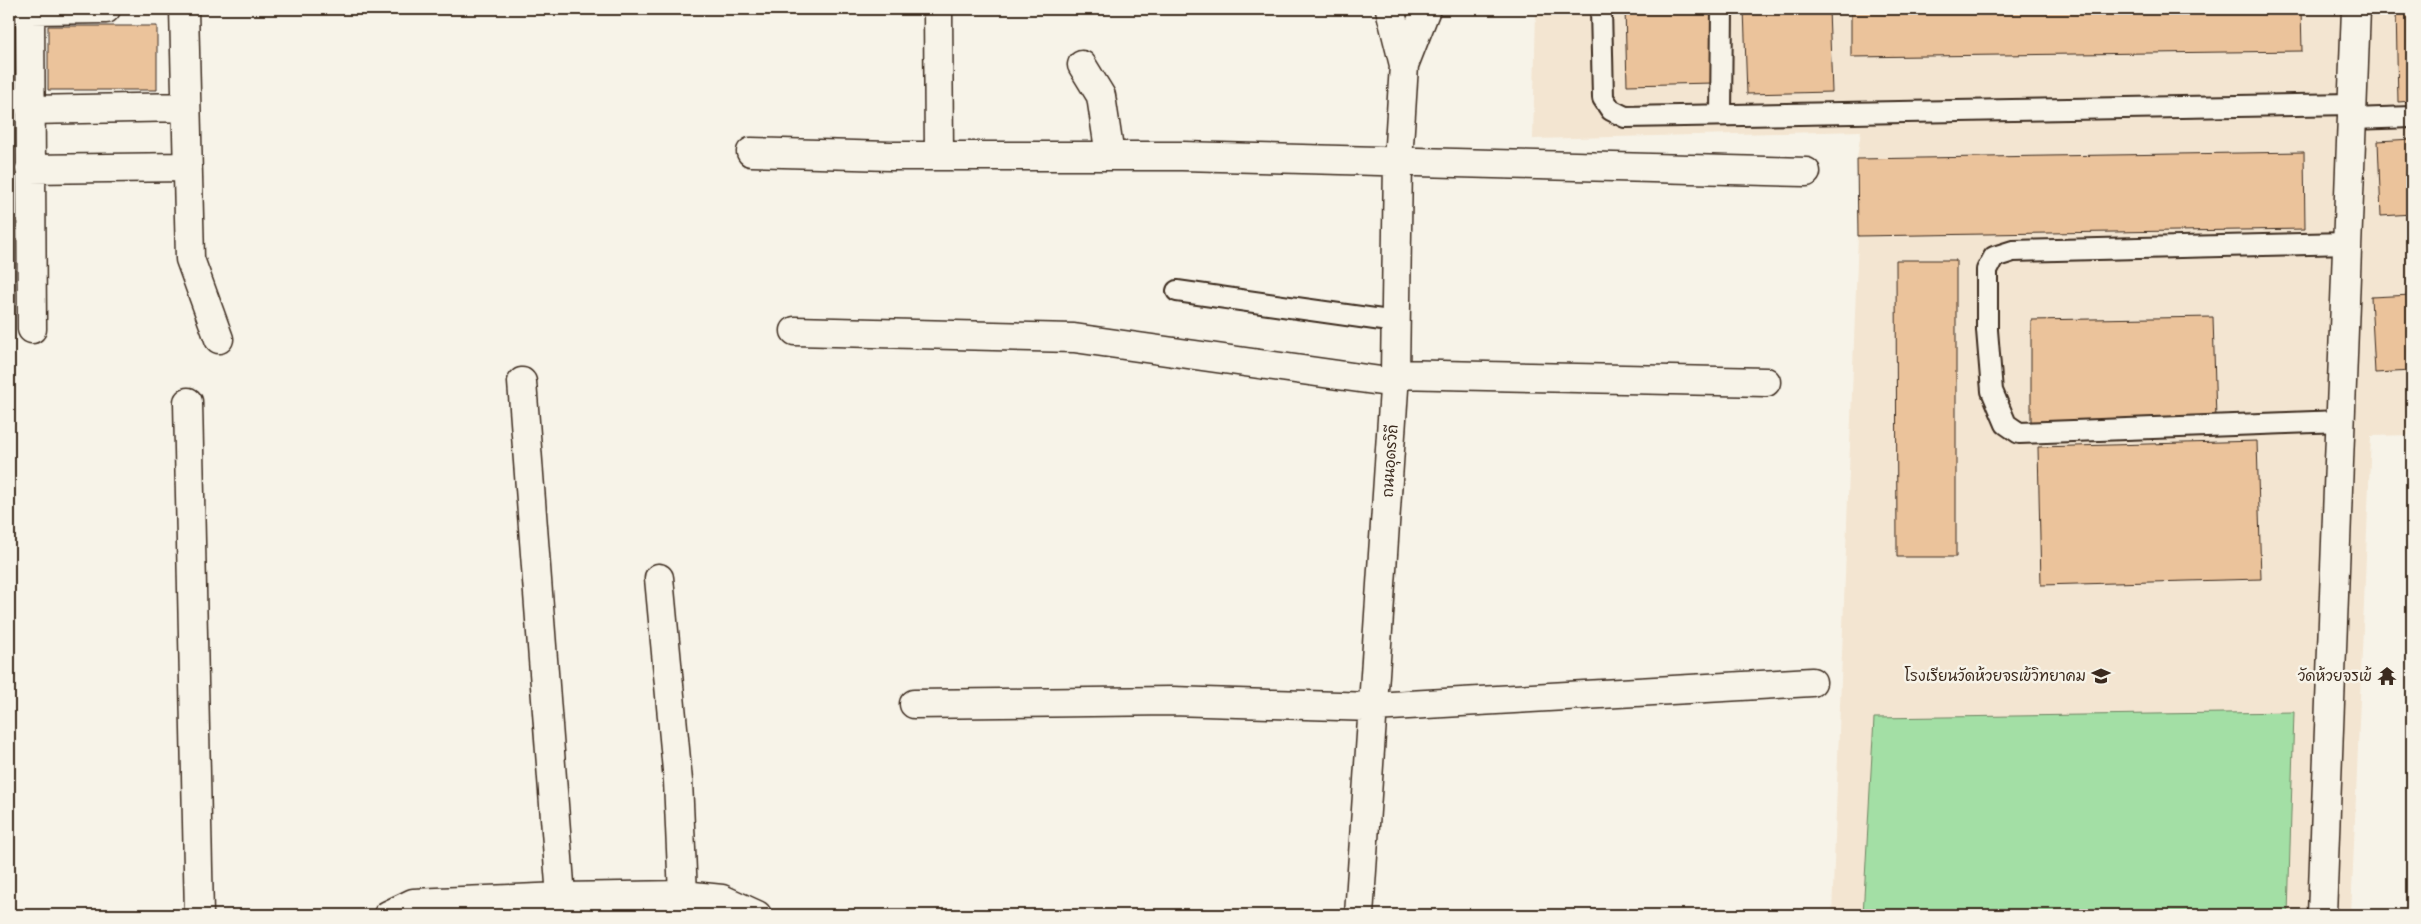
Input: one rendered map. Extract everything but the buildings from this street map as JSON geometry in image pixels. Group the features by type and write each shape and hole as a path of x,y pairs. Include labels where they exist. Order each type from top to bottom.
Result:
{"street":[{"path":"32,329 30,9 106,9"},
{"path":"184,9 190,259 219,339"},
{"path":"938,9 939,156"},
{"name":"ถนนอุดรวิถี","path":"1360,915 1395,379 1398,161 1404,65 1390,9"},
{"path":"1404,65 1426,9"},
{"path":"2322,915 2356,9"},
{"path":"1082,65 1101,96 1110,156"},
{"path":"30,110 186,106"},
{"path":"751,152 1398,161 1806,172"},
{"path":"30,168 187,167"},
{"path":"794,331 1074,338 1395,379 1766,382"},
{"path":"522,382 561,897"},
{"path":"188,402 199,915"},
{"path":"658,578 678,781 684,894"},
{"path":"914,704 1172,701 1373,707 1812,682"},
{"path":"388,915 413,903 684,894 722,899 757,915"}],"lane":[{"path":"1601,9 1603,98 1611,110 1625,117 2353,111 2412,117"},
{"path":"1721,115 1722,9"},
{"path":"2341,421 2019,433 2006,424 1992,392 1987,330 1987,270 1994,257 2013,250 2348,243"},
{"path":"1177,291 1396,322"}],"shaded area":[{"name":"โรงเรียนวัดห้วยจรเข้วิทยาคม","path":"1536,9 2412,9 2412,435 2371,436 2351,915 1832,915 1858,236 1857,159 1861,131 1533,139"}],"green space":[{"path":"2294,712 2288,915 1863,915 1874,718"}],"place":[{"name":"โรงเรียนวัดห้วยจรเข้วิทยาคม","path":"2101,676"},
{"name":"วัดห้วยจรเข้","path":"2387,676"}]}
